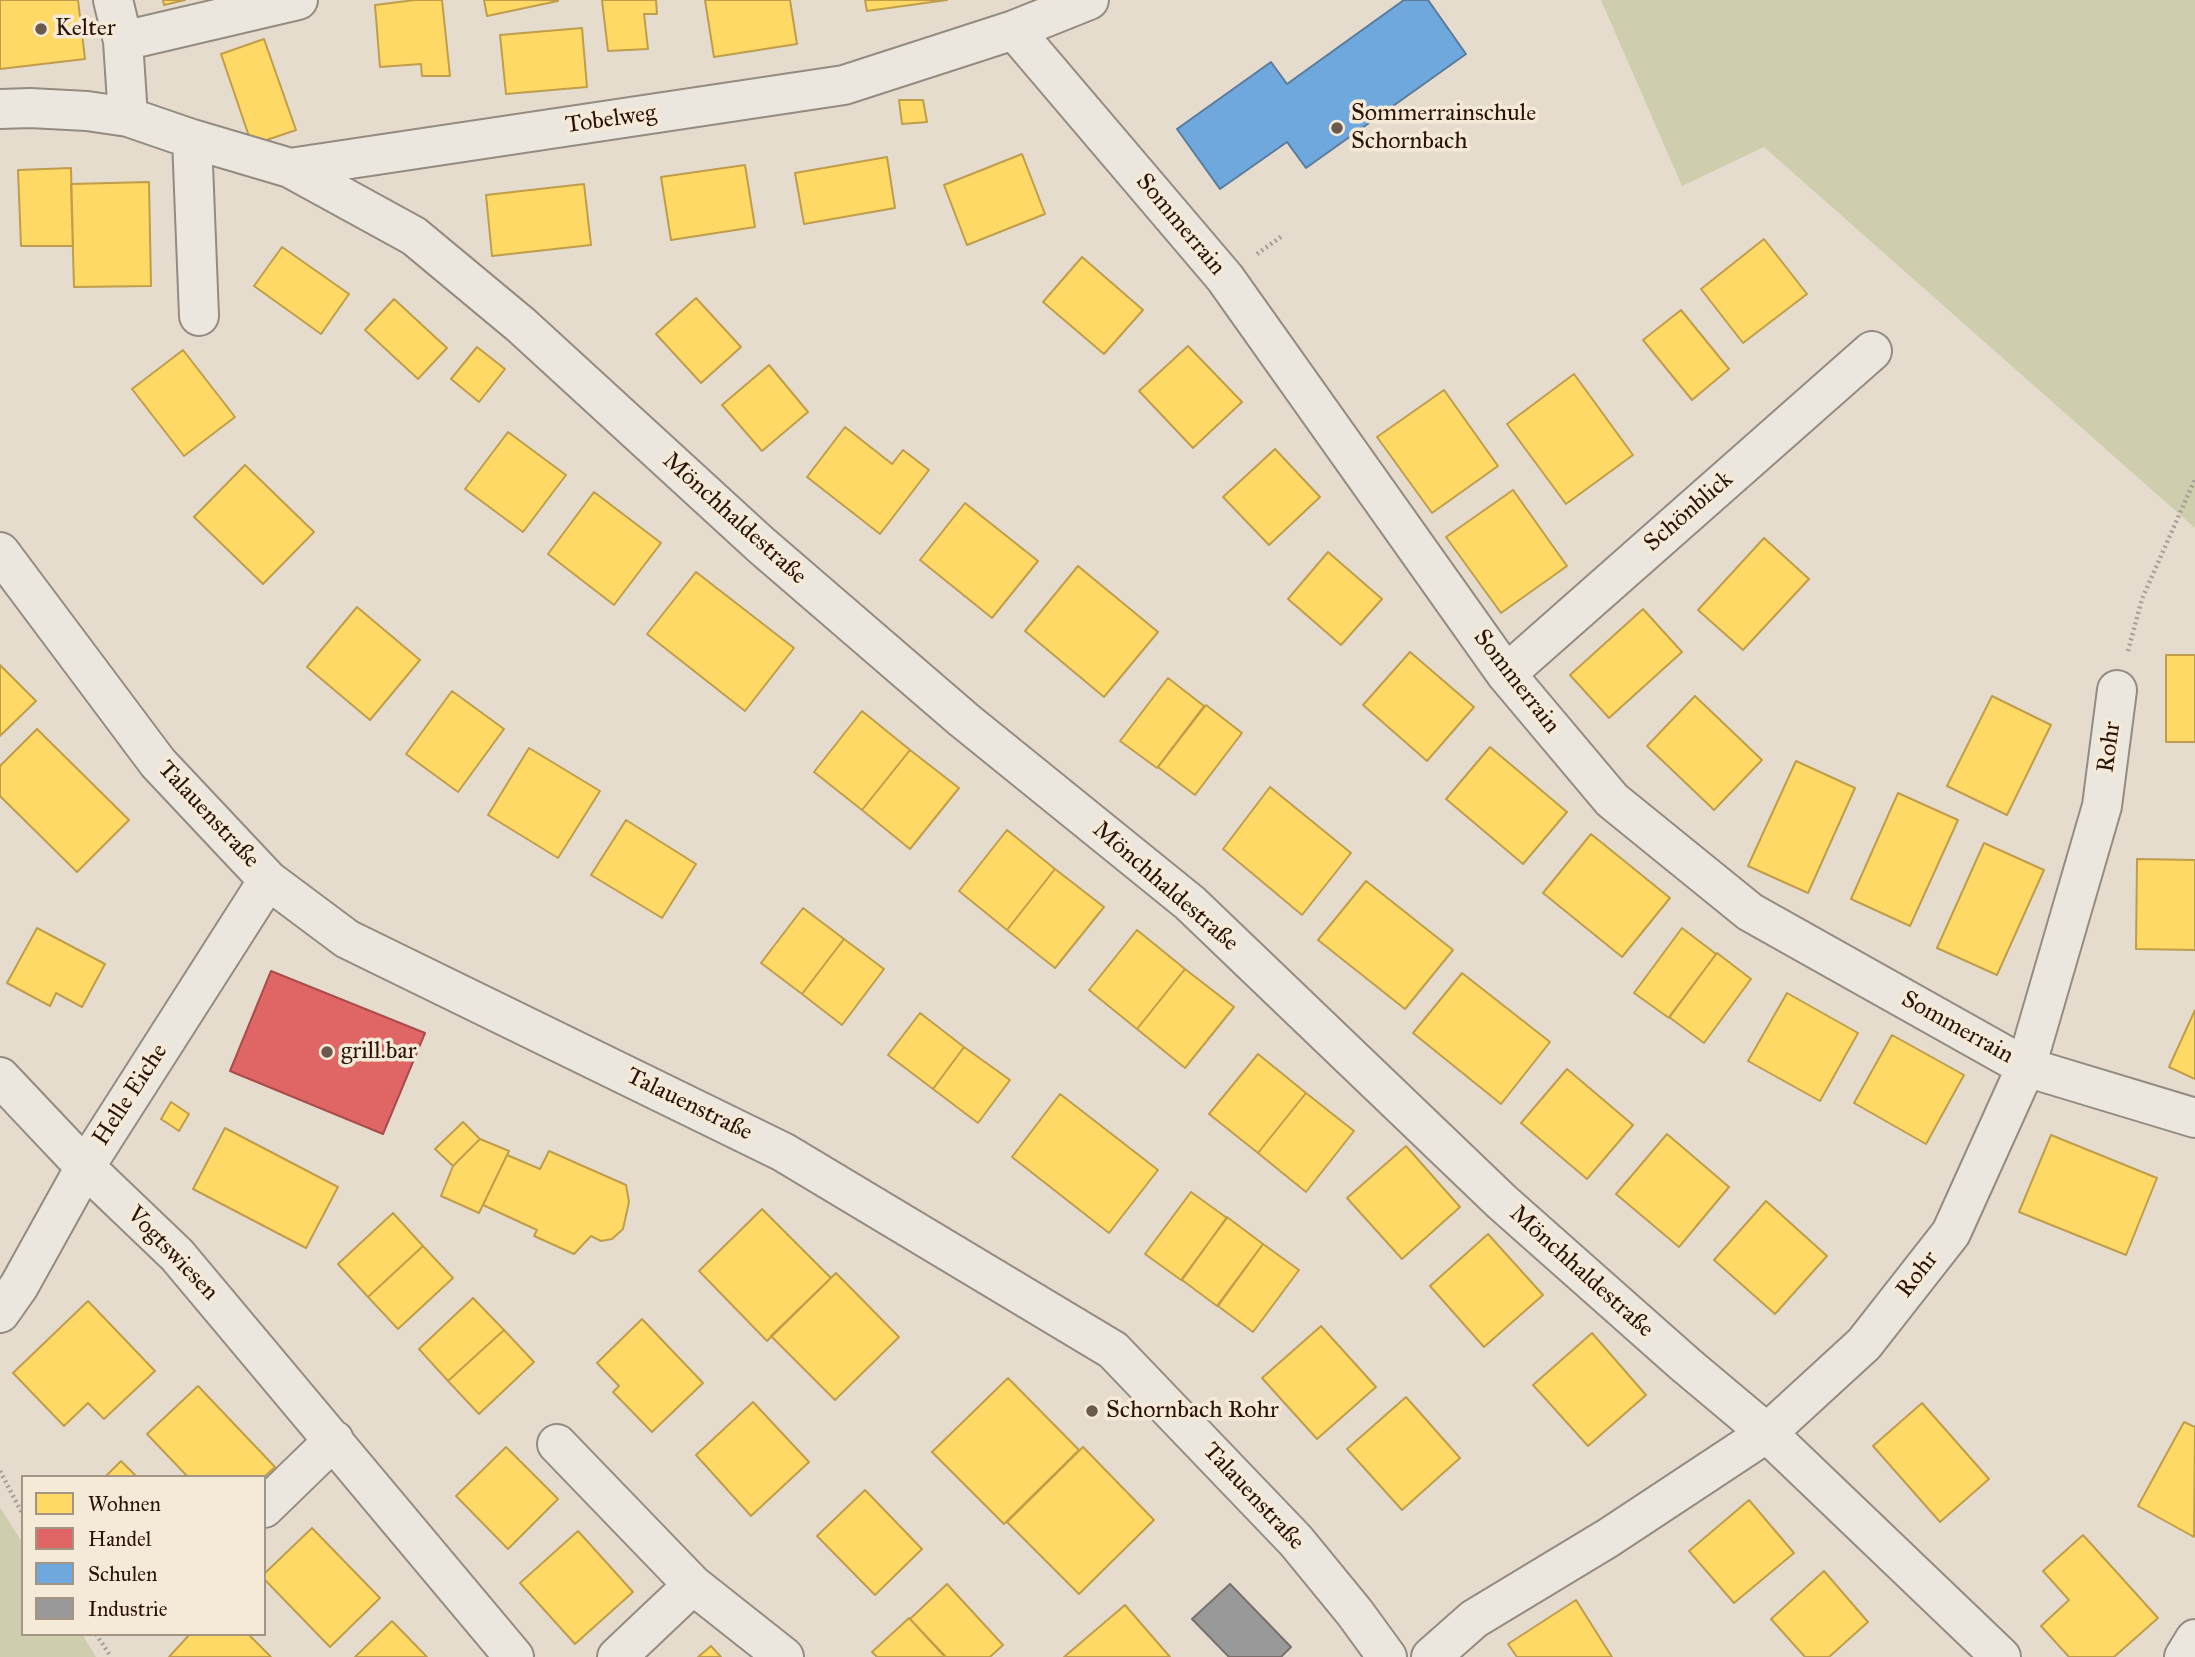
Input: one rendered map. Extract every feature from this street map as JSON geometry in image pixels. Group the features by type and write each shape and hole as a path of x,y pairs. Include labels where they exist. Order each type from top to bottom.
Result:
{"street":[{"path":"113,0 123,41 128,117"},
{"path":"123,41 298,0"},
{"name":"Tobelweg","path":"0,109 87,111 128,117 192,139 290,167 844,85 1014,30 1089,0"},
{"name":"Sommerrain","path":"1014,30 1225,278 1506,674 1612,800 1750,912 2026,1067 2195,1118"},
{"path":"192,139 200,316"},
{"name":"Mönchhaldestraße","path":"290,167 414,236 521,325 761,545 964,720 1190,903 1502,1202 1686,1366 1767,1433 2001,1657"},
{"name":"Schönblick","path":"1506,674 1872,351"},
{"name":"Talauenstraße","path":"0,552 158,763 268,880 347,939 783,1152 1113,1350 1296,1541 1387,1657"},
{"name":"Rohr","path":"1431,1657 1474,1619 1608,1538 1767,1433 1864,1343 1951,1233 2026,1067 2102,806 2118,690"},
{"name":"Helle Eiche","path":"0,1313 32,1264 85,1167 268,880"},
{"name":"Vogtswiesen","path":"0,1076 85,1167 177,1255 514,1657"},
{"path":"266,1506 334,1440"},
{"path":"557,1444 693,1585 784,1657"},
{"path":"617,1657 693,1585"},
{"path":"2184,1657 2195,1639"}],"path":[{"path":"2118,690 2142,599 2195,480"},
{"path":"0,1471 21,1511"},
{"path":"97,1636 111,1657"}],"green space":[{"path":"1601,0 2195,0 2195,528 1764,147 1682,186"},
{"path":"0,1507 21,1541 21,1636 83,1636 96,1657 0,1657"}],"building: Wohnen":[{"name":"Kelter","path":"0,0 78,0 85,59 0,69"},
{"path":"163,0 185,0 164,5"},
{"path":"442,0 450,76 422,76 421,64 380,67 375,5"},
{"path":"484,0 558,0 558,1 487,16"},
{"path":"602,0 656,0 657,14 644,14 648,49 608,51"},
{"path":"705,0 790,0 797,44 714,57"},
{"path":"865,0 947,0 867,11"},
{"path":"582,28 587,87 506,94 500,35"},
{"path":"264,39 296,130 252,145 221,54"},
{"path":"899,100 923,100 927,122 902,124"},
{"path":"1022,154 1045,214 967,245 944,185"},
{"path":"887,157 895,208 804,224 795,173"},
{"path":"745,165 755,227 671,240 661,177"},
{"path":"71,168 73,246 21,246 18,170"},
{"path":"149,182 151,286 74,287 71,184"},
{"path":"584,184 591,245 492,256 486,195"},
{"path":"1764,239 1807,294 1743,343 1701,289"},
{"path":"282,247 349,294 321,334 254,286"},
{"path":"1082,257 1143,310 1104,354 1043,302"},
{"path":"696,298 741,347 701,383 656,334"},
{"path":"394,299 447,348 418,379 365,330"},
{"path":"1681,310 1729,369 1692,400 1643,340"},
{"path":"1188,346 1242,402 1193,448 1139,391"},
{"path":"477,347 505,369 479,402 451,379"},
{"path":"183,350 235,417 184,456 132,389"},
{"path":"769,365 808,412 762,451 722,405"},
{"path":"1574,374 1633,455 1566,504 1507,424"},
{"path":"1444,390 1498,466 1432,513 1377,437"},
{"path":"845,427 892,464 903,450 929,470 880,534 807,477"},
{"path":"508,432 566,475 523,532 465,489"},
{"path":"1275,449 1320,497 1269,545 1223,497"},
{"path":"245,465 314,532 263,584 194,517"},
{"path":"1513,490 1567,566 1501,613 1446,537"},
{"path":"594,492 661,543 614,605 548,554"},
{"path":"965,503 1038,561 992,618 920,560"},
{"path":"1764,538 1809,579 1743,650 1698,610"},
{"path":"1328,552 1382,599 1341,645 1288,599"},
{"path":"1078,566 1158,632 1104,697 1025,631"},
{"path":"696,572 794,648 745,711 647,634"},
{"path":"357,607 420,660 370,720 307,667"},
{"path":"1643,609 1682,652 1609,718 1570,675"},
{"path":"1410,652 1474,707 1427,761 1363,705"},
{"path":"2166,655 2195,655 2195,742 2166,742"},
{"path":"0,665 36,701 0,736"},
{"path":"1168,678 1204,706 1157,768 1120,741"},
{"path":"452,691 504,729 458,792 406,754"},
{"path":"1695,696 1762,760 1714,810 1647,746"},
{"path":"1992,696 2051,725 2007,815 1947,786"},
{"path":"1206,705 1242,733 1195,795 1158,767"},
{"path":"862,711 910,750 862,810 814,772"},
{"path":"37,729 129,820 77,872 0,796 0,766"},
{"path":"1490,747 1567,812 1523,864 1446,799"},
{"path":"529,748 600,791 558,858 488,815"},
{"path":"910,750 959,788 910,849 862,810"},
{"path":"1796,761 1855,788 1808,893 1748,866"},
{"path":"1270,787 1351,853 1302,915 1223,849"},
{"path":"1898,793 1958,820 1910,926 1851,899"},
{"path":"626,820 696,864 662,918 591,875"},
{"path":"1007,830 1055,869 1007,930 959,891"},
{"path":"1591,834 1670,898 1622,957 1543,893"},
{"path":"1984,843 2044,870 1997,975 1937,948"},
{"path":"2137,859 2195,860 2195,950 2136,949"},
{"path":"1055,869 1104,907 1055,968 1007,930"},
{"path":"1366,881 1453,950 1405,1009 1318,940"},
{"path":"803,908 844,939 802,994 761,963"},
{"path":"37,928 105,964 82,1007 56,993 50,1006 7,983"},
{"path":"1682,928 1716,954 1669,1018 1634,993"},
{"path":"1137,930 1185,969 1137,1029 1089,990"},
{"path":"844,939 884,969 842,1025 802,994"},
{"path":"1717,953 1751,979 1704,1043 1669,1017"},
{"path":"1185,969 1234,1007 1185,1068 1137,1029"},
{"path":"1462,973 1550,1042 1501,1104 1413,1033"},
{"path":"1787,993 1858,1033 1820,1101 1748,1061"},
{"path":"2195,1010 2195,1079 2169,1067"},
{"path":"920,1013 964,1047 933,1089 888,1055"},
{"path":"1892,1035 1964,1075 1926,1144 1854,1103"},
{"path":"964,1047 1010,1080 978,1123 933,1089"},
{"path":"1258,1054 1306,1093 1258,1153 1209,1114"},
{"path":"1567,1069 1633,1125 1587,1179 1521,1123"},
{"path":"1306,1093 1354,1131 1306,1192 1258,1153"},
{"path":"1060,1094 1158,1170 1109,1233 1012,1157"},
{"path":"171,1102 189,1114 179,1131 161,1119"},
{"path":"463,1122 480,1139 453,1166 435,1149"},
{"path":"225,1128 338,1187 306,1248 193,1189"},
{"path":"1667,1134 1729,1187 1679,1247 1616,1194"},
{"path":"2051,1135 2157,1178 2126,1255 2019,1212"},
{"path":"480,1139 509,1151 479,1213 441,1196 453,1166"},
{"path":"1406,1146 1460,1207 1402,1259 1347,1198"},
{"path":"549,1151 626,1185 629,1202 623,1229 612,1239 601,1241 591,1236 574,1254 534,1236 537,1230 483,1205 507,1155 540,1169"},
{"path":"1191,1192 1227,1218 1181,1280 1145,1254"},
{"path":"1766,1201 1827,1256 1775,1314 1714,1260"},
{"path":"762,1209 831,1278 767,1341 699,1271"},
{"path":"393,1213 423,1246 368,1297 338,1264"},
{"path":"1227,1217 1263,1244 1217,1306 1182,1280"},
{"path":"1488,1234 1543,1295 1484,1347 1430,1286"},
{"path":"1263,1244 1299,1270 1253,1332 1218,1306"},
{"path":"423,1246 453,1278 398,1329 368,1297"},
{"path":"836,1273 899,1337 835,1400 771,1336"},
{"path":"473,1298 504,1330 448,1381 419,1349"},
{"path":"88,1301 155,1371 104,1419 88,1403 64,1426 13,1373"},
{"path":"642,1319 703,1383 652,1432 613,1392 619,1386 597,1363"},
{"path":"1321,1326 1376,1387 1317,1439 1262,1378"},
{"path":"504,1330 534,1362 479,1414 448,1381"},
{"path":"1592,1333 1646,1395 1588,1446 1533,1385"},
{"path":"1008,1378 1079,1450 1004,1524 932,1452"},
{"path":"198,1386 275,1467 266,1475 186,1475 147,1434"},
{"path":"1406,1397 1460,1458 1402,1510 1347,1449"},
{"path":"753,1402 809,1462 751,1516 696,1455"},
{"path":"1922,1403 1989,1479 1940,1522 1873,1446"},
{"path":"2184,1422 2195,1427 2194,1537 2138,1506"},
{"path":"506,1447 558,1499 508,1549 456,1496"},
{"path":"1083,1447 1154,1520 1079,1594 1007,1522"},
{"path":"121,1461 135,1475 107,1475"},
{"path":"865,1490 922,1549 875,1595 817,1536"},
{"path":"1749,1500 1794,1553 1734,1603 1689,1551"},
{"path":"312,1528 380,1598 330,1647 266,1581 266,1572"},
{"path":"578,1531 633,1592 575,1644 520,1583"},
{"path":"2083,1535 2158,1618 2114,1657 2069,1657 2041,1626 2069,1600 2043,1571"},
{"path":"1824,1571 1868,1622 1829,1657 1805,1657 1771,1619"},
{"path":"947,1584 1003,1645 990,1657 945,1657 910,1619"},
{"path":"1576,1600 1612,1657 1517,1657 1508,1644"},
{"path":"1125,1605 1170,1657 1064,1657"},
{"path":"909,1618 946,1657 877,1657 872,1652"},
{"path":"392,1621 427,1657 355,1657"},
{"path":"188,1636 250,1636 271,1657 169,1657"},
{"path":"711,1646 721,1657 698,1657"}],"building: Handel":[{"name":"grill.bar","path":"271,971 425,1033 383,1134 230,1071"}],"building: Schulen":[{"name":"Sommerrainschule Schornbach","path":"1404,0 1428,0 1466,54 1306,168 1287,142 1220,189 1177,129 1271,62 1287,84"}],"building: Industrie":[{"path":"1230,1584 1291,1647 1281,1657 1229,1657 1192,1619"}],"place":[{"name":"Kelter","path":"41,29"},
{"name":"Sommerrainschule Schornbach","path":"1337,128"},
{"name":"grill.bar","path":"327,1052"},
{"name":"Schornbach Rohr","path":"1092,1411"}]}
